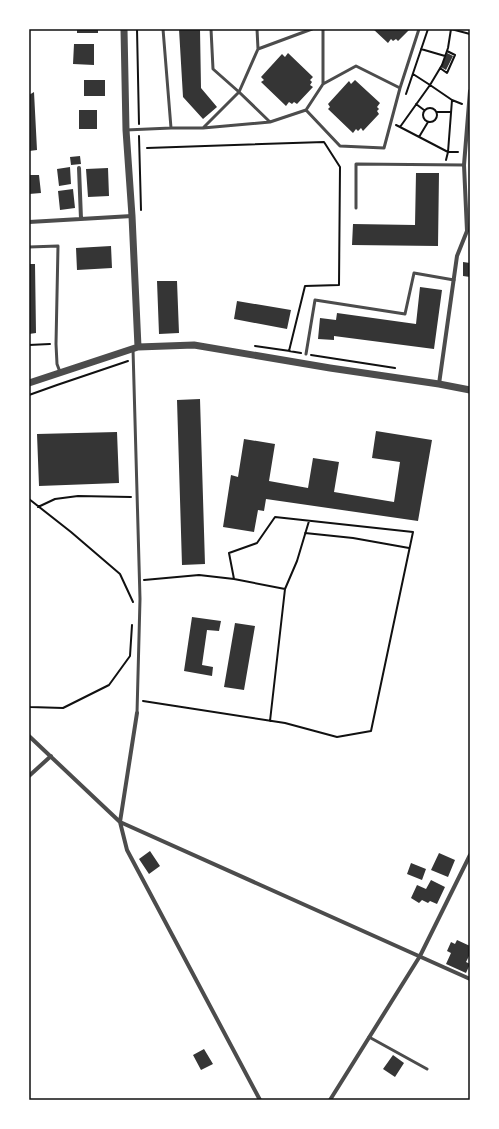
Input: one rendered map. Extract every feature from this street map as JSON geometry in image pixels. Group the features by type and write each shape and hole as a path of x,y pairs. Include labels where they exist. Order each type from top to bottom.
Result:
{"street":[{"path":"124,29 126,130 132,216 135,348"},
{"path":"439,384 457,256 467,231 464,165 470,91"},
{"path":"79,168 81,219"},
{"path":"29,222 132,216"},
{"path":"29,383 135,348 194,345 470,390"},
{"path":"137,713 120,822 126,850 260,1100"},
{"path":"29,736 120,822 470,979"},
{"path":"29,776 51,756"},
{"path":"330,1100 420,956 470,855"}],"lane":[{"path":"164,29 171,128"},
{"path":"211,29 213,69 270,122"},
{"path":"203,128 239,92 258,49 257,29"},
{"path":"258,49 312,29"},
{"path":"323,29 323,84"},
{"path":"306,110 340,146 384,148 400,88 419,29"},
{"path":"126,130 203,128 270,122 306,110 323,84 356,66 400,88"},
{"path":"356,208 356,164 464,165"},
{"path":"29,247 58,246 56,344 57,364 60,372"},
{"path":"306,354 315,300 405,314 414,273 454,280"},
{"path":"135,348 133,360 140,599 137,713"},
{"path":"370,1037 427,1069"}],"path":[{"path":"137,29 139,124"},
{"path":"406,96 428,29"},
{"path":"400,127 430,85 440,68 447,52 450,29 470,34"},
{"path":"422,49 445,56"},
{"path":"440,68 447,73 455,55 447,52"},
{"path":"413,74 452,100 469,106"},
{"path":"446,165 452,100"},
{"path":"416,104 424,110"},
{"path":"424,110 432,107 438,112 451,112"},
{"path":"424,110 423,117 428,122"},
{"path":"428,122 433,122 436,119 438,112"},
{"path":"391,122 448,152 465,152"},
{"path":"419,137 428,122"},
{"path":"139,132 141,212"},
{"path":"146,148 324,142 340,167 339,285 305,286 289,351 396,368"},
{"path":"29,345 56,344"},
{"path":"29,395 57,384 133,360"},
{"path":"38,507 56,499 78,496 137,497"},
{"path":"29,500 120,574 133,602"},
{"path":"138,700 286,723 337,737 371,731 413,532 275,517 257,543 229,553 234,579"},
{"path":"270,721 285,589 297,561 309,521"},
{"path":"305,533 353,538 409,548"},
{"path":"139,581 199,575 234,579 285,589"},
{"path":"29,706 63,708 109,685 130,656 132,625"}],"building":[{"path":"77,29 98,29 98,33 77,33"},
{"path":"179,29 200,29 201,88 217,107 203,119 183,97"},
{"path":"373,29 410,29 398,41 396,39 393,41 391,39 388,43"},
{"path":"74,44 94,44 94,65 73,64"},
{"path":"288,53 313,77 310,80 312,82 310,85 313,87 297,104 294,102 292,104 289,102 286,106 261,82 264,80 261,77 282,54 285,57"},
{"path":"447,53 453,56 446,70 441,67"},
{"path":"84,80 105,80 105,96 84,96"},
{"path":"355,80 380,103 377,107 379,109 377,111 379,114 363,131 361,128 358,131 356,129 353,133 328,109 330,107 328,104 349,81 351,84"},
{"path":"34,92 37,150 29,151 29,95"},
{"path":"79,110 97,110 97,129 79,129"},
{"path":"80,156 81,164 71,165 70,157"},
{"path":"70,167 71,184 59,186 57,169"},
{"path":"108,168 109,196 88,197 86,169"},
{"path":"416,173 439,173 438,246 352,245 353,224 415,225"},
{"path":"29,175 39,175 41,193 29,194"},
{"path":"73,189 75,208 60,210 58,191"},
{"path":"111,246 112,268 77,270 76,248"},
{"path":"463,262 470,263 470,277 463,276"},
{"path":"29,264 35,264 36,333 29,334"},
{"path":"157,281 177,281 179,333 159,334"},
{"path":"420,287 442,290 434,349 334,336 334,340 318,339 320,318 336,320 337,313 416,324"},
{"path":"237,301 291,310 287,329 234,319"},
{"path":"200,399 205,564 182,565 177,400"},
{"path":"376,431 432,440 418,521 266,499 264,511 258,510 254,532 223,527 231,475 238,477 244,439 275,444 269,481 308,488 313,458 339,462 334,492 394,502 400,462 372,458"},
{"path":"117,432 119,483 39,486 37,434"},
{"path":"192,617 221,621 219,631 207,630 202,665 213,667 212,676 184,671"},
{"path":"235,623 255,626 244,690 224,687"},
{"path":"150,851 160,866 149,874 139,859"},
{"path":"439,853 455,860 448,877 431,870"},
{"path":"411,863 426,869 422,880 407,874"},
{"path":"431,880 445,887 437,904 430,901 428,903 422,900 419,903 411,898 417,885 426,889"},
{"path":"457,940 470,946 470,954 466,962 470,964 466,973 446,964 451,953 447,951 451,942 455,944"},
{"path":"204,1049 213,1064 201,1070 193,1055"},
{"path":"393,1055 404,1063 395,1077 383,1069"}]}
